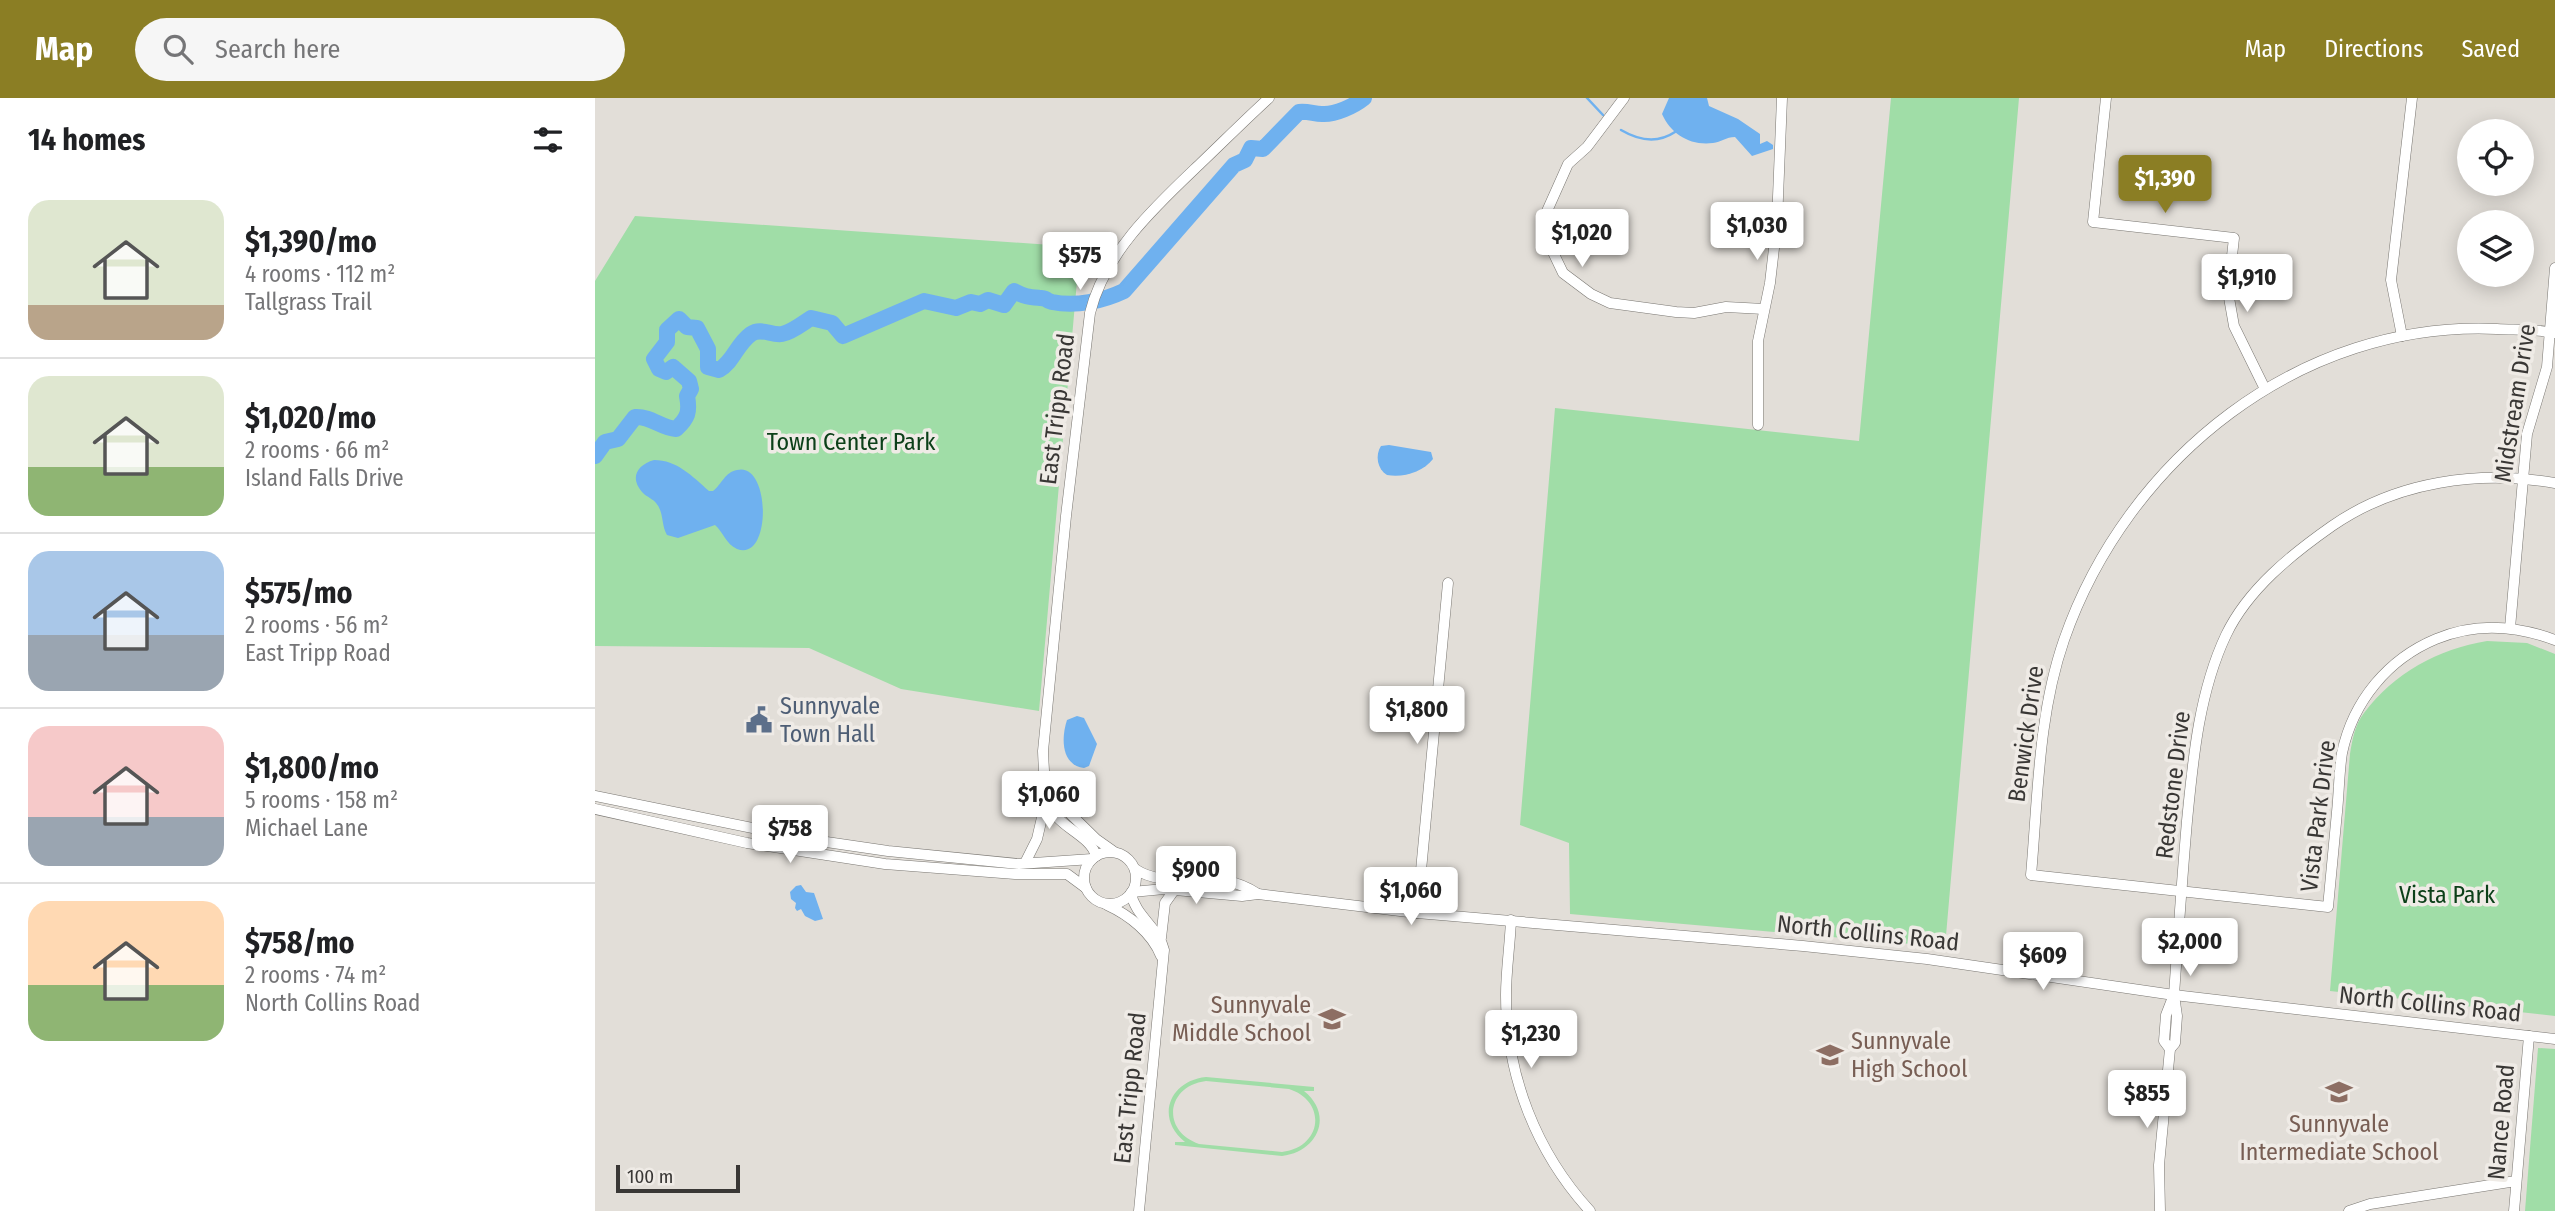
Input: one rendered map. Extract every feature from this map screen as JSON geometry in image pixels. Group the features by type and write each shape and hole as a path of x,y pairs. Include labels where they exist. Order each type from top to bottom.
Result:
{"street":[{"name":"East Tripp Road","path":"1094,857 1089,844 1059,820 1053,811 1043,751 1071,467 1090,313 1101,282 1117,254 1163,199 1269,98"},
{"path":"1625,98 1587,147 1568,164 1547,211 1551,248 1563,273 1591,294 1610,303 1694,313 1726,307 1764,309"},
{"path":"1758,425 1758,341 1770,283 1777,222 1782,98"},
{"path":"2106,98 2093,222 2234,238 2228,292 2234,326 2265,389"},
{"path":"2402,336 2391,279 2412,98"},
{"name":"Midstream Drive","path":"2510,628 2528,434 2547,367 2552,332 2555,268"},
{"name":"Benwick Drive","path":"2181,891 2031,875 2048,701 2063,643 2085,586 2115,534 2168,466 2210,427 2265,389 2340,354 2402,336 2471,328 2552,332"},
{"name":"Redstone Drive","path":"2160,1211 2159,1165 2170,1049 2164,1041 2166,1015 2174,995 2194,750 2209,681 2226,634 2254,593 2302,546 2353,511 2412,488 2464,477 2524,477 2555,483"},
{"path":"1417,913 1448,583"},
{"name":"Vista Park Drive","path":"2181,891 2328,907 2342,754 2358,709 2371,688 2397,661 2426,643 2465,629 2510,628 2536,632 2555,640"},
{"path":"595,809 747,843 861,860 941,869 1067,874 1097,900 1104,903 1120,902 1132,892 1135,869 1126,857 1113,852 1096,839 1048,792"},
{"path":"1025,863 1037,839 1048,792"},
{"path":"595,796 806,839 941,857 1025,863 1094,857 1113,852"},
{"path":"679,828 683,815"},
{"path":"861,860 863,848"},
{"path":"941,857 941,869"},
{"path":"1086,888 1085,872 1094,857"},
{"name":"North Collins Road","path":"1135,869 1161,878 1214,878 1236,881 1258,894"},
{"name":"East Tripp Road","path":"1139,1211 1164,970 1161,938 1165,903 1175,889"},
{"name":"North Collins Road","path":"1132,892 1175,889 1242,896 1258,894 1417,913 1927,959 2174,995 2555,1039"},
{"path":"1132,892 1141,914 1161,938"},
{"name":"East Tripp Road","path":"1104,903 1125,914 1144,931 1159,950 1164,970"},
{"path":"1511,920 1506,996 1512,1061 1534,1128 1570,1189 1590,1211"},
{"name":"Nance Road","path":"2514,1211 2529,1036"},
{"path":"2349,1211 2369,1204 2517,1181"}],"green space":[{"path":"1891,98 2019,98 1945,947 1570,914 1569,843 1520,825 1555,408 1859,441"},
{"name":"Town Center Park","path":"635,216 1080,247 1039,711 901,689 809,648 595,646 595,281"},
{"name":"Vista Park","path":"2487,641 2527,643 2555,654 2555,1016 2330,991 2350,754 2358,722 2389,686 2418,665 2451,650"},
{"path":"2538,1048 2555,1049 2555,1211 2525,1211"},
{"path":"1206,1077 1314,1087 1314,1091 1304,1091 1318,1111 1318,1131 1305,1148 1282,1156 1175,1145 1175,1142 1185,1142 1170,1122 1170,1102 1183,1085","holes":["1206,1081 1289,1089 1310,1103 1315,1123 1306,1142 1282,1152 1199,1144 1187,1138 1174,1120 1176,1100 1183,1091"]}],"water":[{"path":"1669,98 1707,98 1709,106 1738,119 1760,134 1760,144 1767,141 1773,145 1773,149 1752,156 1735,137 1697,143 1682,137 1662,114"},
{"path":"1381,446 1431,452 1433,459 1412,473 1387,475 1379,466 1378,458"},
{"path":"654,460 677,466 709,491 713,491 733,471 748,471 756,481 761,495 763,511 757,541 748,549 737,549 715,525 678,538 667,535 659,507 643,493 636,482 639,469"},
{"path":"1077,716 1084,718 1097,744 1089,766 1084,768 1071,762 1065,750 1067,720"},
{"path":"801,885 806,892 814,893 823,919 815,921 805,916 801,909 797,911 795,908 796,903 791,899 790,892"}],"waterway":[{"path":"595,456 605,442 618,439 635,417 646,418 676,429 686,418 687,396 691,389 689,381 673,367 666,372 659,369 654,359 667,342 667,330 679,319 687,327 697,328 708,349 708,367 719,370 751,334 759,331 782,334 811,318 832,323 843,336 924,301 956,308 971,302 980,304 988,300 1004,305 1014,291 1024,296 1061,303 1107,298 1124,291 1234,165 1245,160 1251,148 1263,149 1299,112 1333,113 1364,98"},
{"path":"1587,98 1603,115"},
{"path":"1621,130 1648,139 1661,138 1675,132"}],"place":[{"name":"Sunnyvale Town Hall","path":"759,720"},
{"name":"Sunnyvale Middle School","path":"1332,1019"},
{"name":"Sunnyvale High School","path":"1830,1055"},
{"name":"Sunnyvale Intermediate School","path":"2339,1092"}]}
